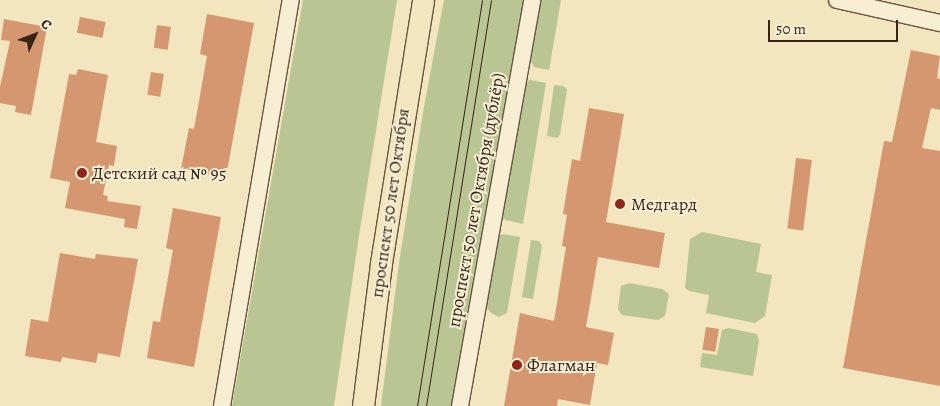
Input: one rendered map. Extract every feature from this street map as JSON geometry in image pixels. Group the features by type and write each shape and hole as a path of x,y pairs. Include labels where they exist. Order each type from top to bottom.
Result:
{"main road":[{"name":"проспект 50 лет Октября","path":"363,406 381,263 423,0"}],"street":[{"path":"222,406 291,0"},
{"name":"проспект 50 лет Октября (дублёр)","path":"460,406 532,0"},
{"path":"837,0 940,23"}],"green space":[{"path":"303,0 397,0 334,406 232,406"},
{"path":"444,0 524,0 454,406 381,406 399,263 424,107"},
{"path":"539,0 561,0 549,70 534,67 529,57"},
{"path":"530,80 546,83 523,224 502,218 501,213 524,83"},
{"path":"554,85 563,86 567,89 560,135 557,138 547,136"},
{"path":"702,232 761,244 756,272 772,275 765,316 755,323 706,313 709,295 689,291 685,288 690,239"},
{"path":"503,234 520,237 507,313 499,317 491,313 485,305 498,237"},
{"path":"531,240 539,241 542,246 533,299 522,297"},
{"path":"629,283 662,289 669,294 665,316 658,320 622,315 618,309 621,286"},
{"path":"728,328 757,334 759,341 753,376 700,367 702,353 717,355 722,330"}],"building":[{"path":"207,14 254,23 226,177 181,169 189,128 194,129 207,56 200,54"},
{"path":"80,17 106,22 102,38 77,33"},
{"path":"4,19 47,27 31,115 15,112 16,106 0,103 0,87 10,41 1,40"},
{"path":"157,25 171,27 168,50 154,48"},
{"path":"911,50 940,56 937,78 940,79 940,110 931,108 922,148 940,151 940,386 843,368 884,141 892,142"},
{"path":"78,69 108,75 96,142 117,146 114,166 109,165 103,195 108,196 107,201 141,206 137,229 124,227 125,219 65,208 70,182 50,178 69,74 76,75"},
{"path":"151,72 164,74 160,97 147,95"},
{"path":"589,108 624,114 606,222 665,233 659,268 598,257 586,327 614,333 608,365 597,363 590,405 558,399 557,406 504,406 520,313 554,321 566,247 562,246 567,215 563,214 572,159 580,161"},
{"path":"796,158 812,160 803,230 787,228"},
{"path":"173,208 221,217 194,367 147,358 153,321 160,322 173,250 166,248"},
{"path":"60,253 95,259 96,254 138,259 120,357 98,353 96,363 62,357 61,362 25,356 31,319 48,322"},
{"path":"706,327 719,329 715,352 702,350"}],"tram line":[{"path":"417,406 482,0"},
{"path":"426,406 491,0"}],"place":[{"name":"Детский сад № 95","path":"82,173"},
{"name":"Медгард","path":"620,204"},
{"name":"Флагман","path":"517,365"}]}
